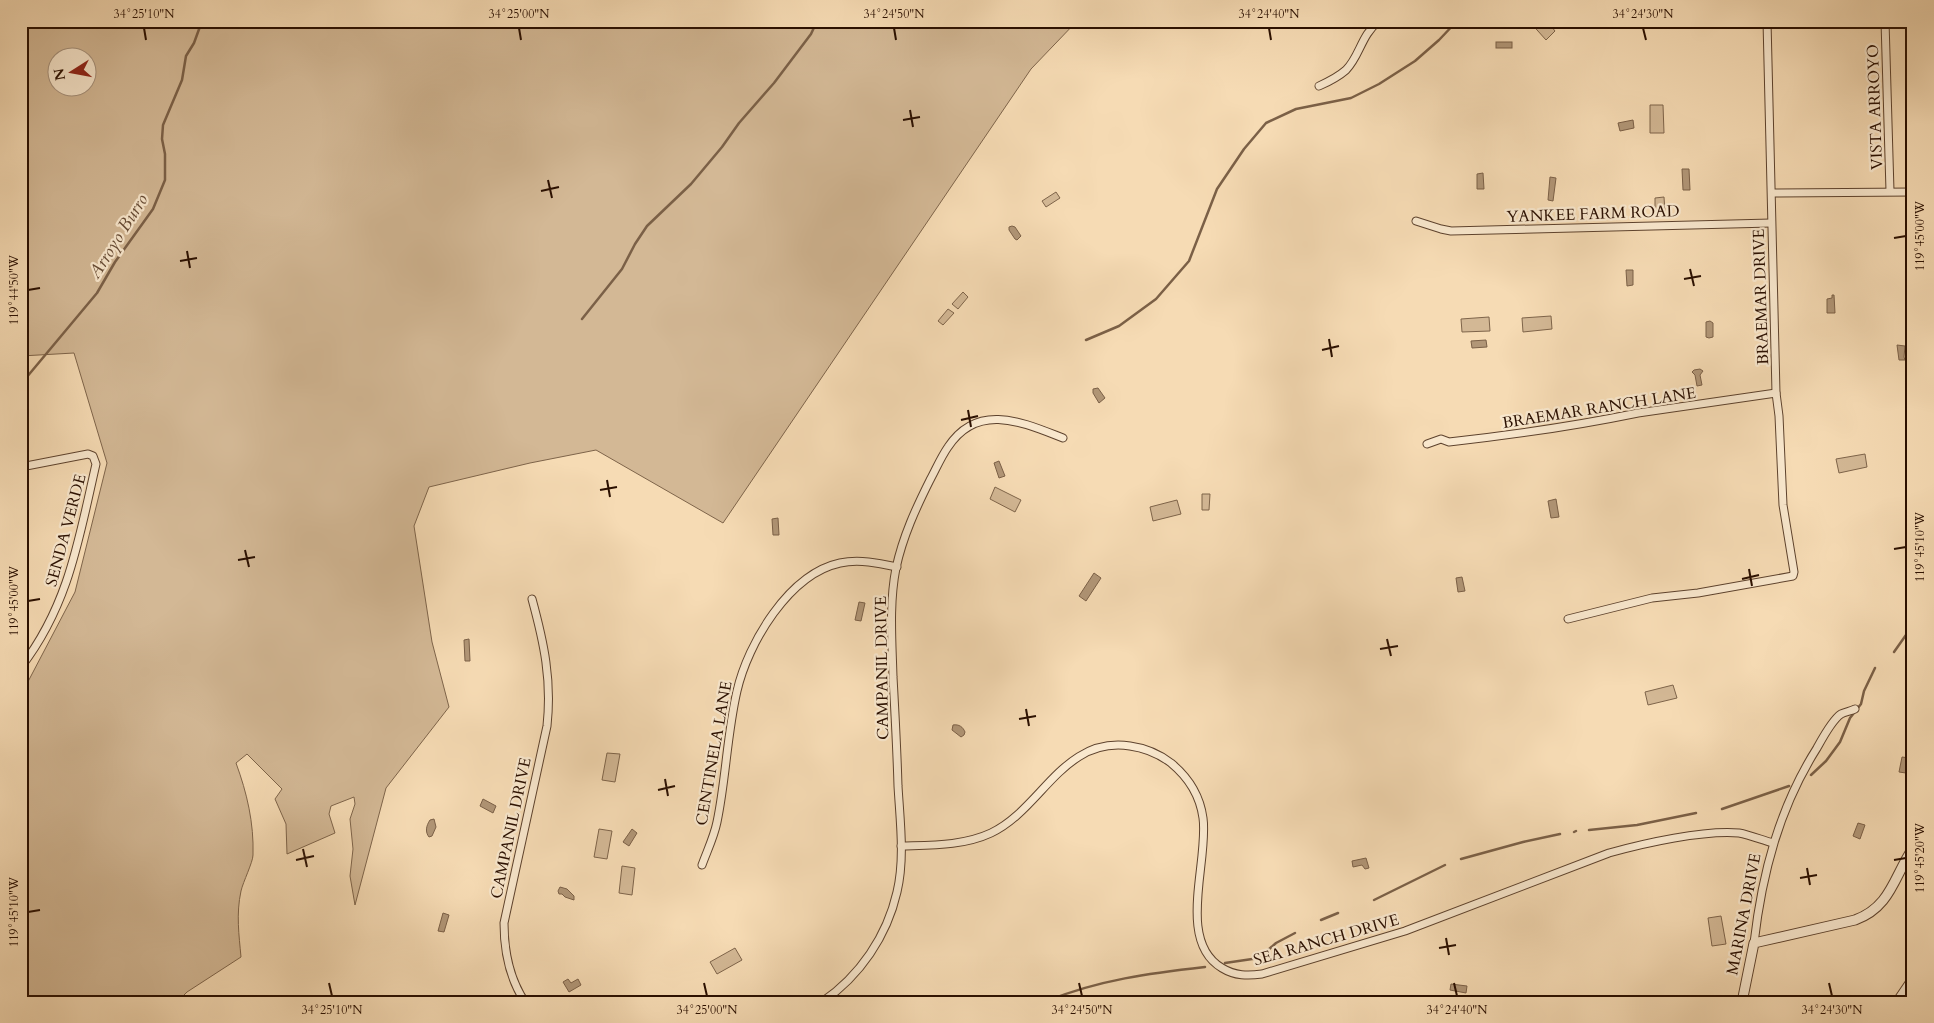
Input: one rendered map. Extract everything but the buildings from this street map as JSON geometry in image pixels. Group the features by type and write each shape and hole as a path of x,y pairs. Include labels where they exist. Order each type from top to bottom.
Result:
{"street":[{"path":"1318,86 1345,70 1367,33 1379,21"},
{"name":"BRAEMAR DRIVE","path":"1568,619 1652,598 1698,593 1792,576 1794,572 1783,505 1779,416 1776,393 1767,21"},
{"name":"VISTA ARROYO","path":"1885,21 1890,191"},
{"path":"1772,193 1913,192"},
{"name":"YANKEE FARM ROAD","path":"1416,221 1451,231 1771,223"},
{"name":"BRAEMAR RANCH LANE","path":"1427,444 1441,439 1449,442 1517,434 1776,393"},
{"name":"CAMPANIL DRIVE","path":"822,1002 853,975 879,939 898,890 901,846 892,605 896,567 913,515 944,453 960,432 980,422 1006,419 1020,421 1063,438"},
{"name":"SENDA VERDE","path":"21,467 88,454 93,456 96,464 70,574 50,623 21,667"},
{"name":"CENTINELA LANE","path":"702,865 717,824 737,692 748,657 762,631 796,587 821,570 839,564 862,562 896,567"},
{"name":"CAMPANIL DRIVE","path":"525,1002 515,984 509,967 504,941 504,923 547,726 549,706 548,665 532,599"},
{"name":"MARINA DRIVE","path":"1742,1002 1754,943 1759,901 1773,843 1788,802 1810,758 1841,714 1855,709"},
{"name":"SEA RANCH DRIVE","path":"901,846 959,843 990,833 1016,816 1067,764 1091,750 1126,745 1152,752 1163,757 1180,771 1195,792 1200,805 1204,831 1197,926 1205,952 1227,971 1252,976 1405,931 1626,848 1703,834 1722,833 1741,834 1773,843"},
{"path":"1754,943 1855,920 1870,914 1887,897 1906,856 1913,848"},
{"path":"1896,1002 1913,977"}],"shaded area":[{"path":"21,21 117,21 124,27 149,21 1077,21 1031,69 723,523 596,450 530,463 429,487 414,526 432,642 449,707 386,788 355,905 350,876 353,849 350,819 355,804 354,797 331,806 329,814 335,833 287,854 286,824 275,799 282,789 247,754 236,763 249,808 253,843 253,858 239,900 238,924 241,957 187,992 181,998 181,1002 21,1002 21,695 75,592 107,463 74,353 21,356"},
{"path":"1529,21 1547,21 1555,31 1546,40"},
{"path":"1496,42 1512,42 1512,48 1496,48"},
{"path":"1650,105 1663,105 1664,133 1650,133"},
{"path":"1633,120 1634,128 1620,131 1618,123"},
{"path":"1682,169 1689,169 1690,190 1683,190"},
{"path":"1483,173 1484,189 1477,189 1477,174"},
{"path":"1550,177 1556,178 1553,201 1548,200"},
{"path":"1056,192 1060,198 1046,207 1042,201"},
{"path":"1664,197 1665,213 1655,214 1655,198"},
{"path":"1009,227 1015,227 1021,236 1017,240 1009,230"},
{"path":"1626,270 1633,270 1633,285 1627,286"},
{"path":"963,292 968,297 958,309 952,304"},
{"path":"1832,295 1834,295 1835,313 1827,313 1827,299 1832,298"},
{"path":"948,309 954,313 943,325 938,321"},
{"path":"1551,316 1552,329 1523,332 1522,318"},
{"path":"1489,317 1490,331 1462,332 1461,319"},
{"path":"1710,321 1713,323 1713,337 1709,338 1706,337 1706,322"},
{"path":"1486,340 1487,347 1472,348 1471,341"},
{"path":"1897,345 1905,346 1905,360 1899,360"},
{"path":"1700,369 1703,371 1700,375 1702,385 1697,386 1695,375 1692,372"},
{"path":"1098,388 1105,398 1099,403 1093,393 1093,389"},
{"path":"1865,454 1867,467 1839,473 1836,459"},
{"path":"999,461 1005,476 999,478 994,463"},
{"path":"995,487 1021,500 1015,512 990,499"},
{"path":"1202,494 1210,494 1209,510 1202,510"},
{"path":"1556,499 1559,517 1551,518 1548,501"},
{"path":"1177,500 1181,514 1153,521 1150,507"},
{"path":"778,518 779,535 773,535 772,519"},
{"path":"1094,573 1101,578 1086,601 1079,596"},
{"path":"1462,577 1465,591 1458,592 1456,578"},
{"path":"859,602 865,603 861,621 855,620"},
{"path":"469,639 470,661 465,661 464,640"},
{"path":"1673,685 1677,698 1648,705 1645,692"},
{"path":"953,725 962,727 965,732 964,735 961,737 952,730"},
{"path":"607,753 620,754 615,782 602,780"},
{"path":"1902,757 1909,758 1906,773 1899,772"},
{"path":"483,799 496,806 493,813 480,806"},
{"path":"434,819 436,827 432,836 429,837 427,827 430,820"},
{"path":"1858,823 1865,825 1860,839 1853,836"},
{"path":"599,829 612,831 607,859 594,857"},
{"path":"632,829 637,833 629,846 623,842"},
{"path":"1366,858 1369,868 1365,869 1362,865 1353,867 1352,861"},
{"path":"622,866 635,868 632,895 619,893"},
{"path":"560,887 567,889 574,896 574,900 559,894"},
{"path":"443,913 449,915 444,932 438,931"},
{"path":"1721,916 1726,944 1712,946 1708,918"},
{"path":"735,948 742,960 717,974 710,962"},
{"path":"568,979 571,983 578,979 581,985 569,992 563,982"},
{"path":"1451,984 1467,986 1466,993 1450,990"}],"waterway":[{"name":"Arroyo Burro","path":"21,384 97,293 115,262 153,209 165,180 165,154 162,139 163,125 182,80 186,56 194,43 202,21"},
{"path":"582,319 622,269 647,226 691,184 722,147 811,34 817,21"},
{"path":"1086,340 1119,326 1156,299 1189,261 1217,189 1244,149 1266,123 1296,109 1351,98 1379,84 1415,61 1457,21"},
{"path":"1894,652 1913,625"},
{"path":"1811,775 1826,761 1840,742 1850,718 1861,704 1864,691 1875,668"},
{"path":"1722,809 1789,786"},
{"path":"1589,830 1637,825 1696,813"},
{"path":"1461,859 1560,834"},
{"path":"1374,900 1445,865"},
{"path":"1321,920 1338,913"},
{"path":"1225,963 1259,958 1276,943 1295,933"},
{"path":"1047,1001 1105,983 1145,975 1205,967"}]}
